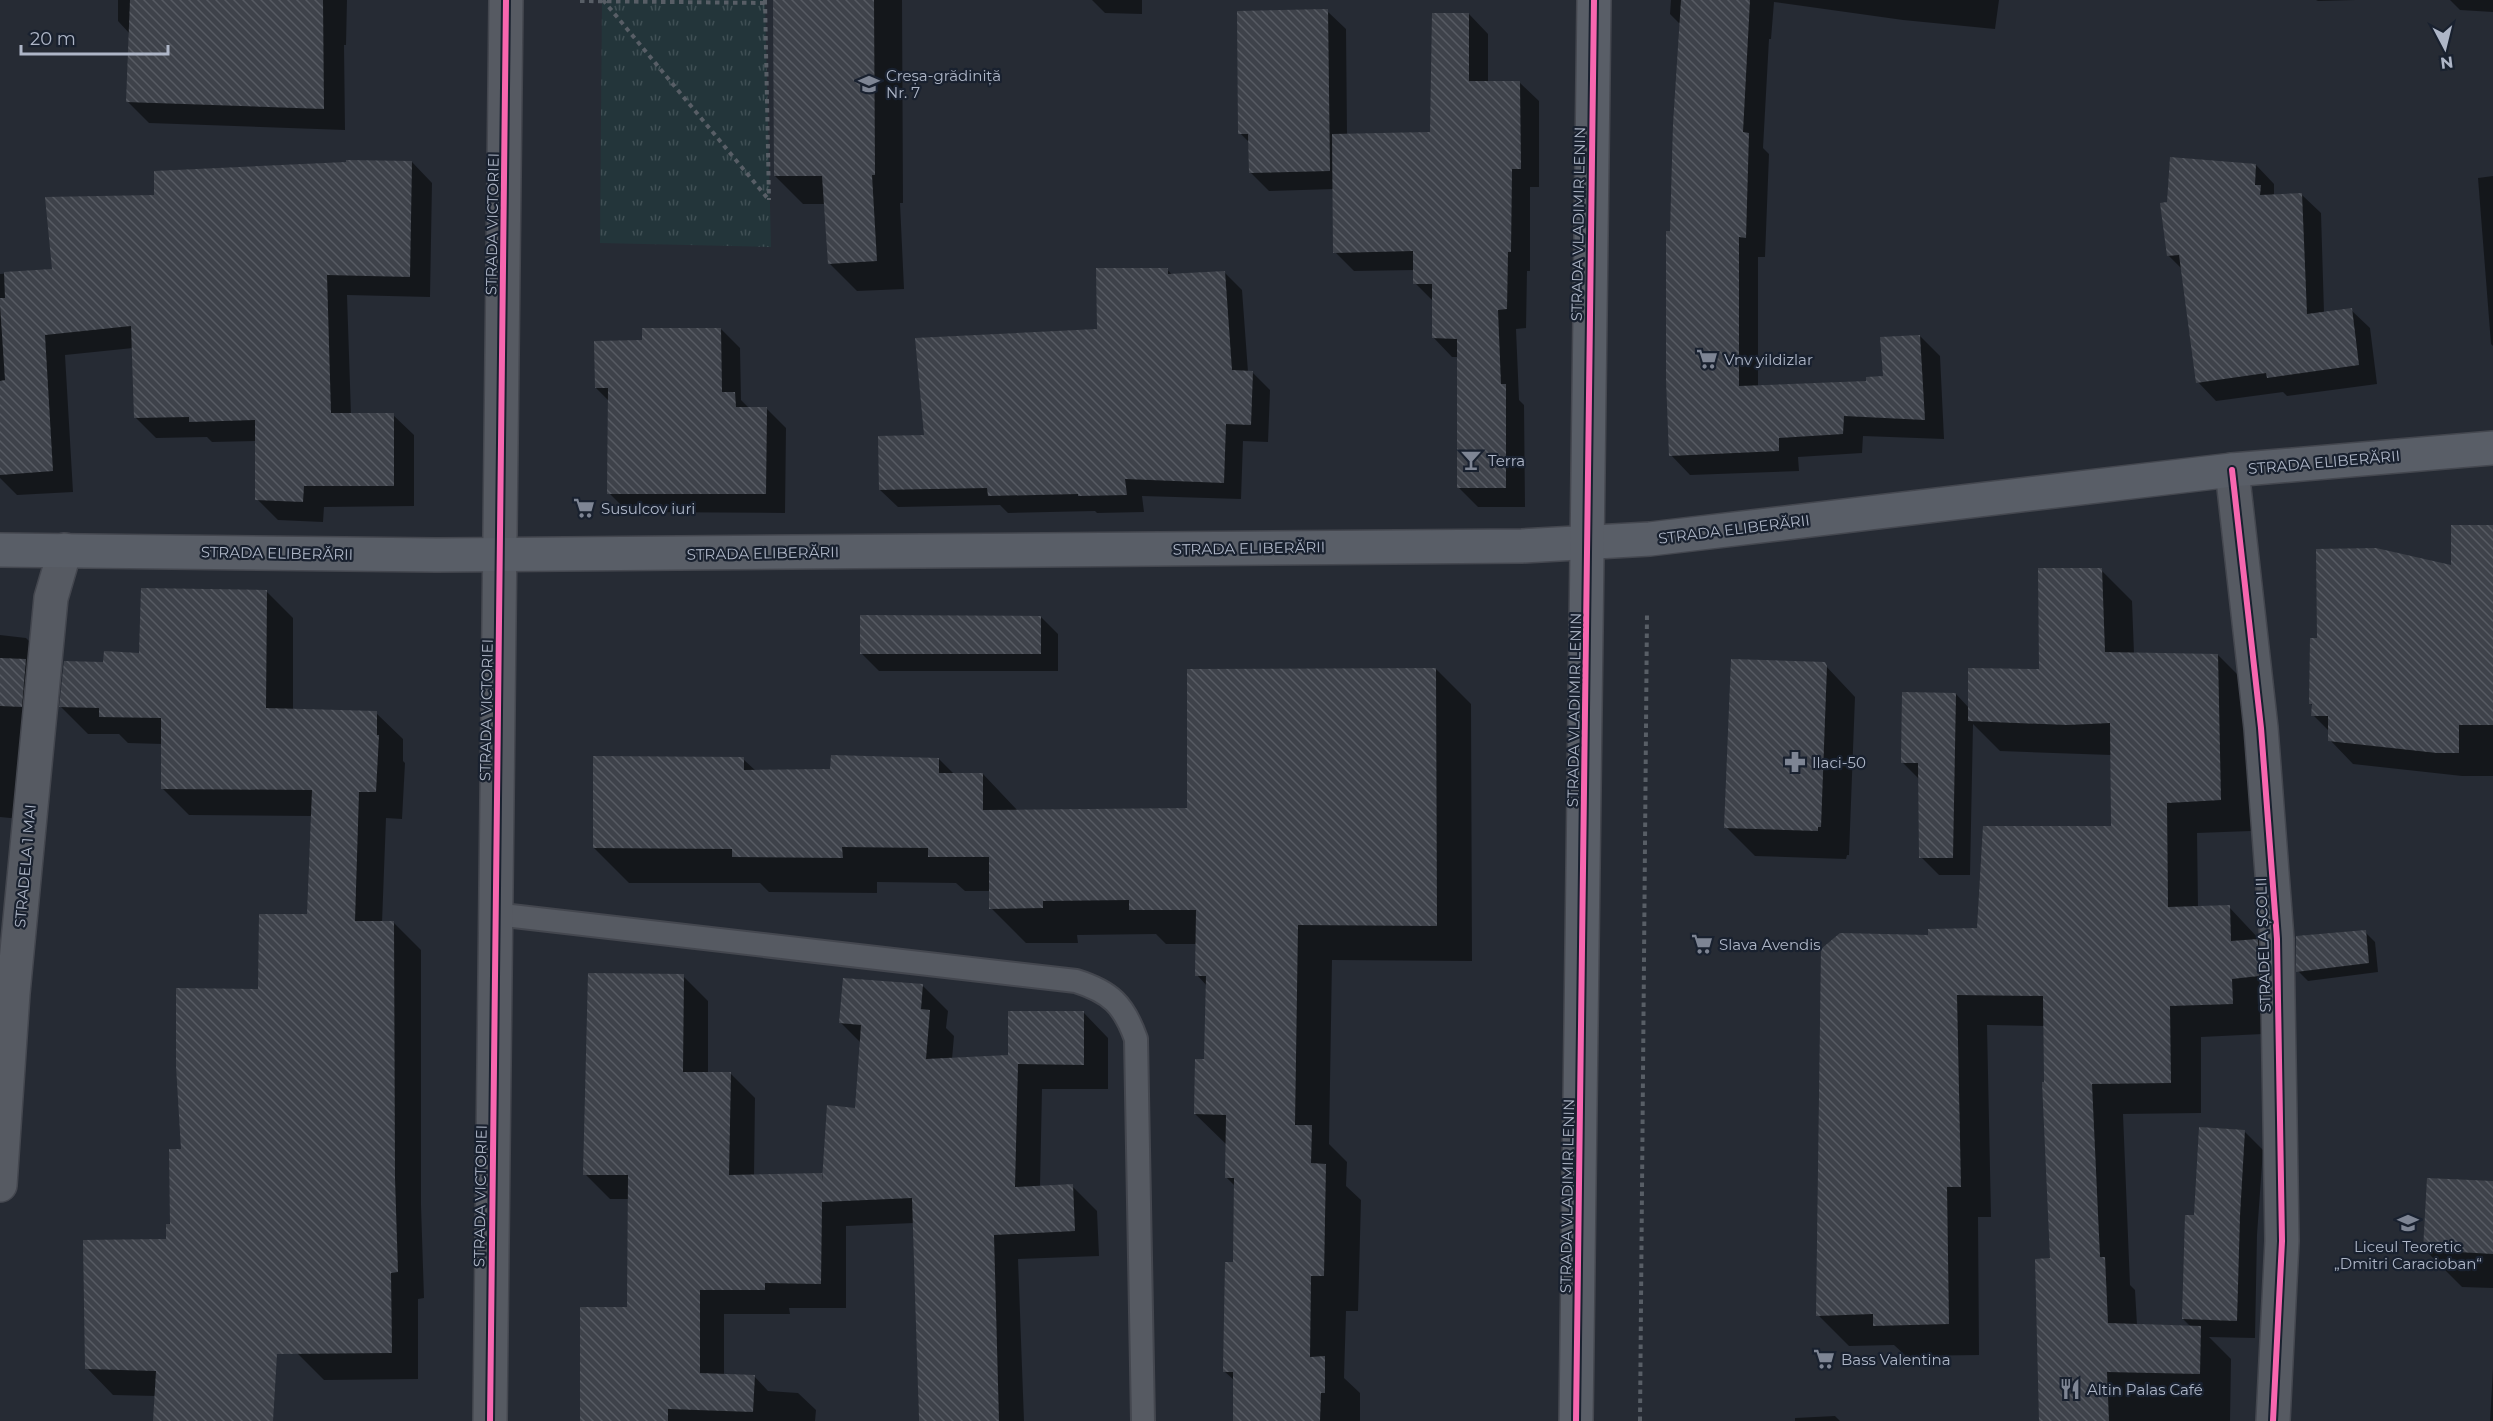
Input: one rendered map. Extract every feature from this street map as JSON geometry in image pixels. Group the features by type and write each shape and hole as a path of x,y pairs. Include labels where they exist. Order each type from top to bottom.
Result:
{"main road":[{"name":"STRADA VLADIMIR LENIN","path":"1576,1421 1594,0"},
{"name":"STRADA ELIBERĂRII","path":"0,550 500,555 1510,546 1587,543 1650,539 2232,470 2493,448"}],"street":[{"name":"STRADA VICTORIEI","path":"490,1421 506,0"},
{"name":"STRADELA ȘCOLII","path":"2232,470 2261,728 2277,939 2282,1241 2274,1421"},
{"name":"STRADELA 1 MAI","path":"0,1185 13,993 51,598 65,550"}],"lane":[{"path":"495,914 1076,981 1111,997 1125,1011 1136,1039 1143,1421"}],"path":[{"path":"580,1 603,0 765,2 769,201 603,0"},
{"path":"1640,1421 1647,613"}],"green space":[{"path":"602,0 765,0 771,247 600,243"}],"building":[{"path":"130,0 323,0 324,109 126,102"},
{"path":"773,0 874,0 875,175 872,175 877,261 828,264 822,176 774,176"},
{"path":"1681,0 1750,0 1743,132 1749,133 1746,238 1739,237 1739,386 1866,381 1866,377 1883,376 1880,337 1920,335 1925,420 1844,416 1843,434 1779,438 1779,451 1669,456 1666,380 1666,231 1670,231 1673,124"},
{"path":"1328,9 1330,171 1249,173 1248,134 1238,134 1237,11"},
{"path":"1432,13 1469,13 1469,81 1520,81 1521,169 1512,169 1511,252 1508,252 1507,309 1498,310 1501,384 1506,384 1506,488 1457,488 1457,339 1432,338 1432,284 1413,284 1413,251 1333,253 1332,134 1430,132"},
{"path":"2170,157 2256,164 2255,185 2261,185 2260,195 2302,193 2307,314 2352,308 2359,365 2267,378 2266,373 2196,383 2179,255 2167,256 2160,203 2167,202"},
{"path":"346,160 412,161 410,277 327,275 331,413 394,413 394,486 304,486 303,502 255,500 255,420 189,422 189,417 134,418 131,326 45,335 53,471 0,475 0,381 5,380 0,298 5,298 4,272 52,269 45,197 154,195 154,171 346,162"},
{"path":"1096,268 1168,268 1168,274 1225,271 1232,370 1253,371 1251,425 1226,424 1224,483 1125,479 1127,495 1078,496 1078,494 988,496 987,488 879,490 878,436 924,435 915,338 1097,329"},
{"path":"642,328 721,328 722,392 735,392 736,407 767,407 766,494 607,494 608,388 595,388 594,341 642,340"},
{"path":"2451,525 2493,525 2493,725 2459,725 2459,753 2437,753 2328,741 2328,716 2311,716 2312,704 2309,704 2310,638 2317,638 2316,549 2376,548 2451,565"},
{"path":"2038,568 2102,568 2105,652 2218,654 2221,800 2167,803 2168,907 2230,905 2231,941 2258,939 2259,976 2232,979 2233,1004 2170,1006 2171,1083 2092,1084 2100,1257 2105,1257 2108,1323 2201,1326 2200,1374 2107,1372 2109,1421 2039,1421 2035,1259 2050,1258 2042,1082 2044,1082 2043,996 1957,995 1961,1187 1947,1187 1949,1324 1873,1326 1873,1314 1816,1316 1821,949 1840,933 1928,935 1928,929 1977,928 1983,826 2111,826 2110,723 2067,725 1968,721 1968,668 2039,669"},
{"path":"141,588 267,590 266,708 377,711 377,735 379,735 376,792 359,792 355,921 394,921 395,1178 398,1272 391,1273 392,1353 277,1354 273,1421 153,1421 156,1371 85,1369 83,1240 166,1239 166,1224 170,1224 169,1149 181,1149 176,1066 176,988 258,989 259,914 307,914 312,790 161,789 161,718 99,717 99,708 59,707 64,661 103,662 104,651 139,653"},
{"path":"860,615 1041,616 1041,654 860,654"},
{"path":"0,658 26,659 22,707 0,706"},
{"path":"1731,659 1825,662 1827,666 1821,827 1818,827 1818,831 1724,828"},
{"path":"1436,668 1437,926 1298,925 1295,1125 1312,1125 1311,1163 1326,1164 1324,1276 1311,1276 1310,1357 1325,1356 1325,1393 1321,1393 1320,1421 1233,1421 1233,1372 1223,1372 1225,1262 1233,1262 1234,1178 1225,1178 1226,1115 1194,1114 1195,1059 1204,1059 1206,976 1195,976 1196,910 1129,910 1129,900 1043,901 1043,908 989,909 989,857 928,857 928,848 842,847 843,858 732,857 732,849 593,848 593,756 744,757 744,770 830,769 831,755 939,758 939,773 983,773 983,810 1187,808 1187,669"},
{"path":"1902,692 1956,693 1953,858 1919,858 1918,763 1901,763"},
{"path":"2366,930 2369,963 2296,972 2296,936"},
{"path":"588,973 684,974 683,1072 731,1072 729,1175 822,1173 822,1181 827,1105 855,1108 861,1025 839,1023 843,978 923,984 921,1009 930,1010 926,1059 1008,1055 1008,1011 1084,1011 1084,1065 1018,1064 1015,1187 1073,1184 1075,1231 994,1235 999,1421 919,1421 912,1198 822,1202 821,1284 765,1283 765,1290 700,1290 700,1373 755,1375 753,1412 668,1409 668,1421 580,1421 580,1307 627,1307 628,1175 583,1175"},
{"path":"2199,1127 2245,1130 2237,1321 2182,1319 2185,1215 2194,1215"},
{"path":"2427,1178 2493,1181 2493,1254 2423,1250"}],"cycle path":[{"path":"490,1421 506,0"},
{"path":"1576,1421 1594,0"},
{"path":"2232,470 2261,728 2277,939 2282,1241 2273,1421"}],"place":[{"name":"Creșa-grădiniță Nr. 7","path":"869,84"},
{"name":"Vnv yildizlar","path":"1707,359"},
{"name":"Terra","path":"1471,460"},
{"name":"Susulcov iuri","path":"584,508"},
{"name":"Ilaci-50","path":"1795,762"},
{"name":"Slava Avendis","path":"1702,944"},
{"name":"Liceul Teoretic „Dmitri Caracioban“","path":"2408,1223"},
{"name":"Bass Valentina","path":"1824,1359"},
{"name":"Altin Palas Café","path":"2070,1389"}]}
